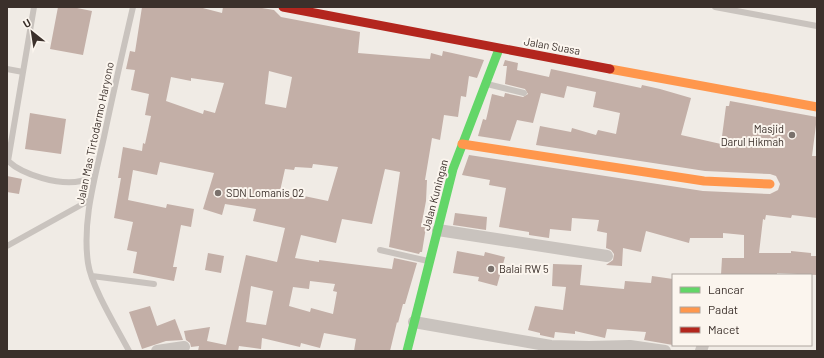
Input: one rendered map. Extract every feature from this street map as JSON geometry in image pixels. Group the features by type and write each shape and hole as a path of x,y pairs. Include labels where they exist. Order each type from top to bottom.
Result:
{"street":[{"name":"Jalan Suasa","path":"283,7 500,49 817,107"},
{"name":"Jalan Kuningan","path":"407,351 453,169 485,84 500,49"},
{"path":"462,144 704,181 770,184"},
{"path":"438,230 607,256"},
{"path":"414,322 551,346 589,349 624,348 630,346 665,351"},
{"path":"157,351 184,347"}],"lane":[{"path":"34,7 8,161 15,168 35,176 62,182 80,182 95,176"},
{"name":"Jalan Mas Tirtodarmo Haryono","path":"129,351 116,327 92,276 88,264 90,200 133,7"},
{"path":"716,7 817,26"},
{"path":"7,69 23,72"},
{"path":"485,84 524,93"},
{"path":"7,246 90,200"},
{"path":"380,250 430,261"},
{"path":"92,276 154,284"}],"building":[{"path":"58,7 72,7 92,11 83,55 50,49"},
{"path":"142,7 199,7 222,13 223,7 256,7 274,10 281,17 360,32 358,53 430,59 431,53 442,56 443,51 484,60 477,78 469,76 466,97 461,96 458,117 444,115 440,140 432,138 425,180 427,180 426,201 421,227 426,227 422,252 419,254 389,247 400,172 385,169 372,224 342,219 336,243 301,235 295,258 319,262 319,260 392,269 394,258 417,263 405,304 403,304 398,323 397,322 390,351 354,351 356,339 324,333 320,348 301,343 300,347 262,338 261,349 239,346 238,351 198,351 199,346 191,347 190,343 186,340 184,331 210,327 207,341 226,345 246,255 277,262 285,228 253,221 256,209 225,204 222,215 203,209 214,173 160,162 157,175 133,170 128,200 166,208 167,204 194,209 191,227 181,225 173,267 177,267 174,281 133,273 137,252 127,250 133,222 114,218 121,178 118,178 123,147 142,151 151,116 145,115 149,94 131,90 135,70 126,69 130,51 135,52","holes":["269,71 292,77 286,108 265,104","171,77 191,81 191,78 224,83 215,113 204,110 203,114 166,101","313,164 338,167 328,201 280,191 285,169 294,170 295,167 312,168","310,281 335,284 333,291 337,292 333,314 311,308 310,312 289,306 293,287 309,289","251,286 273,291 266,325 246,322"]},
{"path":"505,60 518,63 517,70 549,77 551,69 641,88 642,85 691,98 681,135 721,144 726,106 729,106 730,101 817,117 812,156 817,156 817,218 792,215 791,218 766,215 765,220 763,219 759,253 791,253 791,251 811,253 811,256 817,256 817,275 777,273 721,274 722,258 744,258 744,235 723,233 723,238 690,238 689,243 646,231 641,252 623,248 622,266 606,265 613,260 614,254 611,250 606,248 607,233 597,231 599,220 572,218 571,231 550,229 549,238 529,235 529,232 499,227 506,188 489,185 490,180 462,175 469,155 703,191 770,194 778,190 780,184 776,176 770,174 705,171 536,145 540,126 571,132 572,128 596,135 598,130 616,134 620,113 593,107 596,92 567,86 564,98 541,93 533,123 517,120 510,141 478,136 483,119 486,120 492,94 504,97 505,93 523,97 528,94 525,89 505,84 507,66 503,66"},
{"path":"30,113 66,119 61,154 25,149"},
{"path":"7,176 22,179 19,194 7,192"},
{"path":"455,213 487,217 486,230 453,225"},
{"path":"457,251 484,256 485,252 505,257 497,286 478,281 479,277 453,273"},
{"path":"208,253 224,256 221,273 205,270"},
{"path":"553,264 582,265 580,285 624,289 625,281 651,283 652,276 672,279 672,345 644,340 646,332 607,329 605,338 575,331 575,334 555,332 554,338 540,335 540,333 528,330 535,306 563,310 566,287 552,286"},
{"path":"150,306 157,326 175,319 183,340 166,341 142,349 129,312"}],"traffic: fast":[{"path":"407,351 453,169 499,49"}],"traffic: slow":[{"path":"610,69 817,107"},
{"path":"462,144 704,181 770,184"}],"traffic: jam":[{"path":"283,7 610,69"}],"place":[{"name":"Masjid Darul Hikmah","path":"792,135"},
{"name":"SDN Lomanis 02","path":"218,193"},
{"name":"Balai RW 5","path":"491,269"}]}
